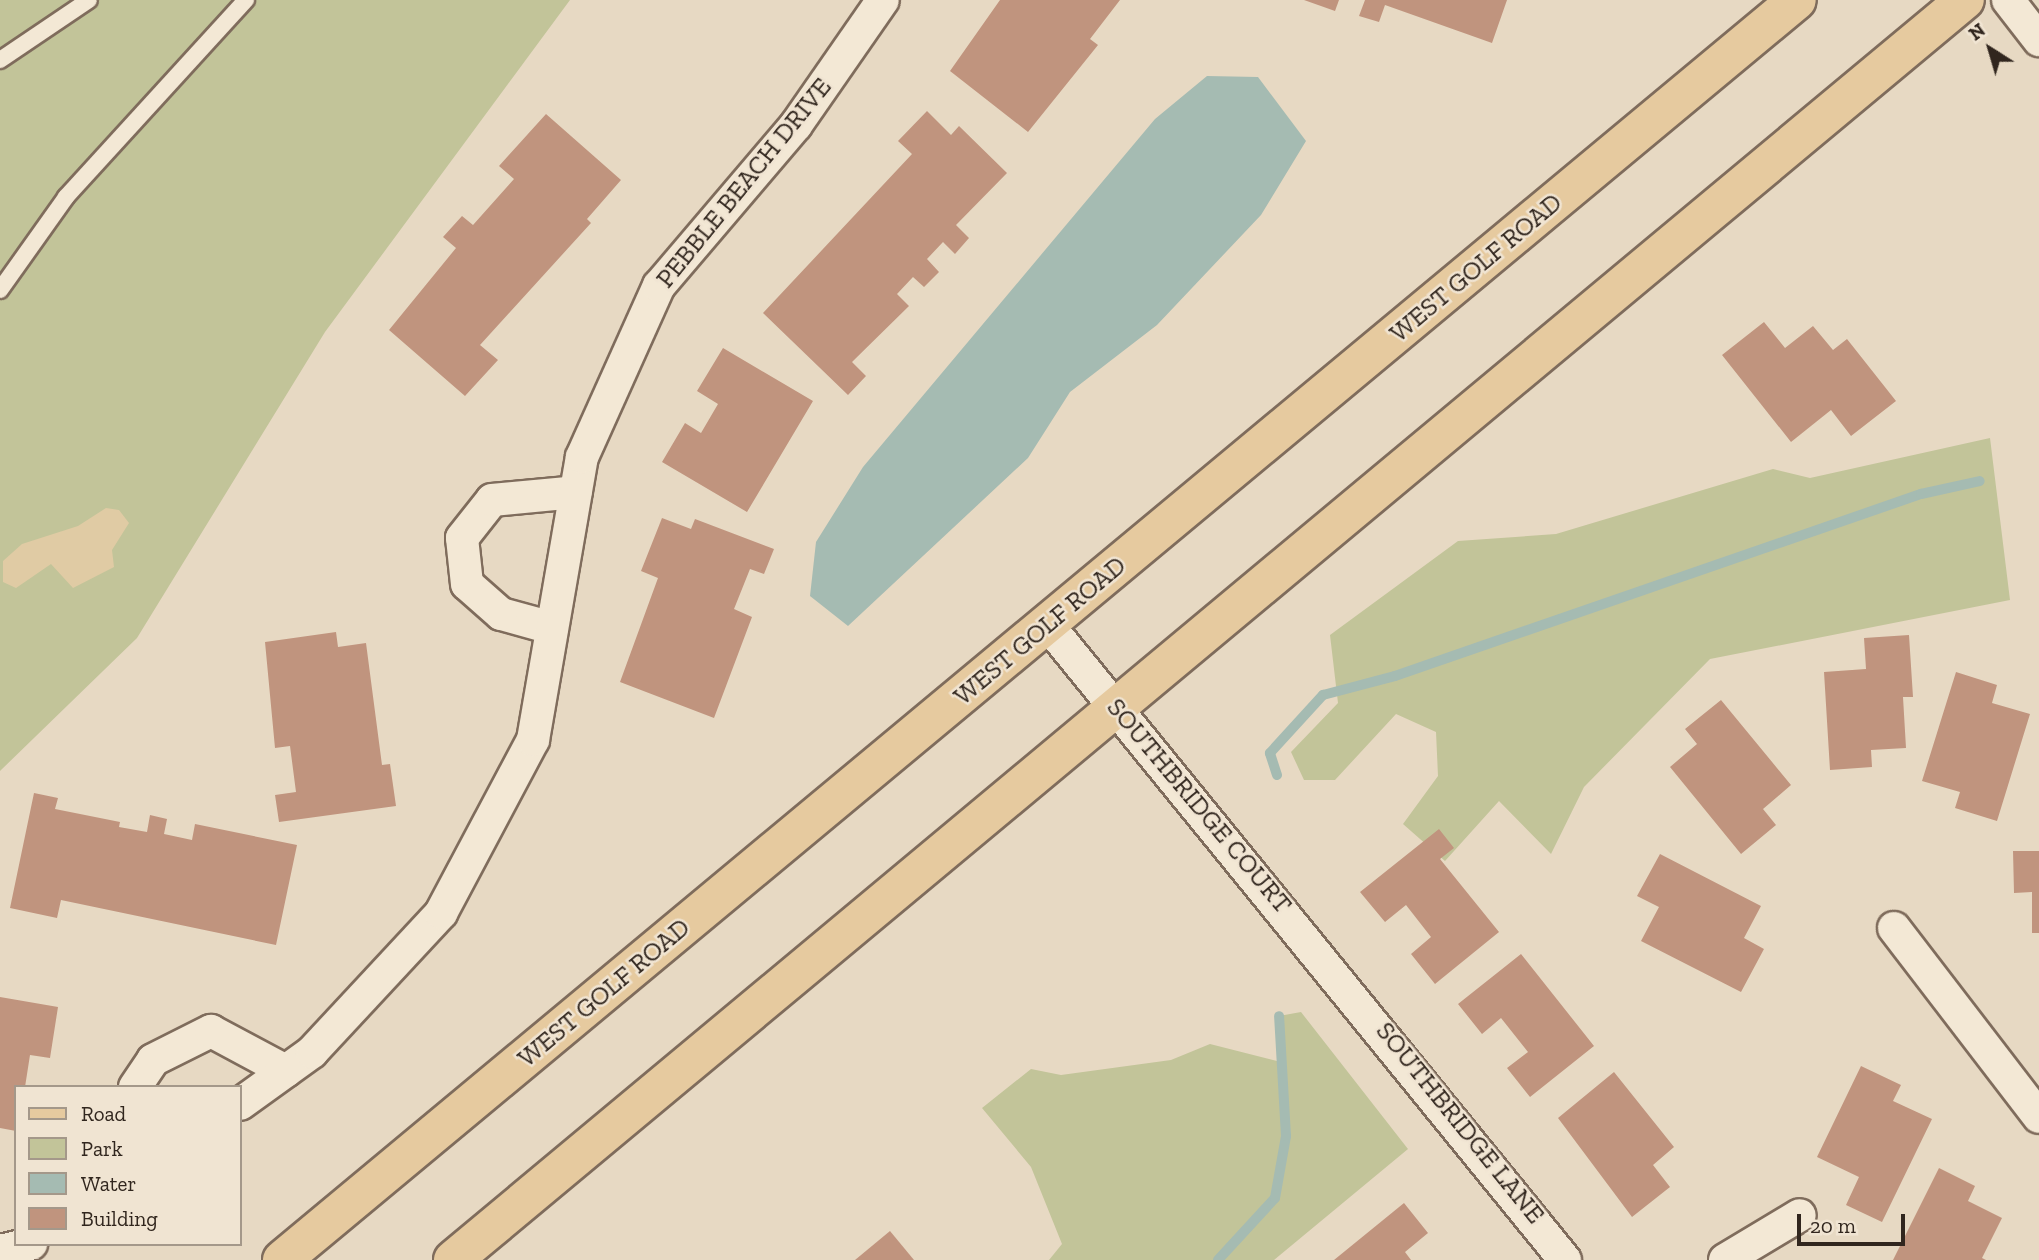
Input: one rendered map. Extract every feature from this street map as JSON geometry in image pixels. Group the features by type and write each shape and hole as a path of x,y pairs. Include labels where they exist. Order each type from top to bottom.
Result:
{"main road":[{"name":"WEST GOLF ROAD","path":"282,1260 1797,0"},
{"path":"453,1260 1120,710 1965,0"}],"street":[{"name":"PEBBLE BEACH DRIVE","path":"242,1103 313,1052 441,914 533,740 582,457 659,286 796,125 883,0"},
{"path":"2008,0 2039,40"},
{"path":"552,628 501,614 467,584 462,538 492,500 576,492"},
{"name":"SOUTHBRIDGE COURT","path":"1048,625 1350,988"},
{"path":"1894,928 2039,1117"},
{"name":"SOUTHBRIDGE LANE","path":"1350,988 1565,1260"},
{"path":"136,1085 153,1060 211,1031 286,1071"},
{"path":"1725,1260 1800,1216"},
{"path":"0,1251 22,1246"}],"lane":[{"path":"0,60 89,0"},
{"path":"0,290 66,197 246,0"}],"green space":[{"path":"0,0 570,0 325,332 137,638 0,771"},
{"path":"1990,438 2010,600 1710,659 1584,787 1551,854 1499,801 1445,861 1403,824 1438,776 1436,732 1396,714 1335,780 1304,780 1291,752 1338,703 1330,635 1458,541 1556,534 1773,469 1810,478"},
{"path":"1301,1012 1408,1149 1274,1260 1049,1260 1062,1244 1031,1167 982,1108 1031,1069 1061,1075 1171,1060 1210,1044 1281,1062 1279,1016"}],"sand":[{"path":"106,508 119,510 129,523 112,550 114,567 73,588 51,564 16,588 3,582 3,561 22,544 78,526"}],"water":[{"path":"1207,76 1258,77 1306,141 1261,215 1157,325 1070,392 1028,458 848,626 810,596 816,542 863,467 1155,119"}],"building":[{"path":"1000,0 1120,0 1090,39 1098,45 1028,132 950,71"},
{"path":"1304,0 1339,0 1335,11"},
{"path":"1365,0 1507,0 1492,43 1385,5 1379,22 1359,16"},
{"path":"927,111 951,135 959,126 1007,173 956,225 969,238 955,254 943,242 927,259 939,272 924,287 913,277 897,294 909,306 852,362 866,376 848,395 763,313 912,154 898,141"},
{"path":"546,114 621,180 587,219 591,223 480,345 498,360 465,396 389,330 456,248 443,237 462,216 473,225 514,179 499,166"},
{"path":"1764,322 1785,348 1813,326 1833,350 1847,339 1896,401 1851,436 1831,410 1791,442 1722,355"},
{"path":"723,348 813,401 747,512 662,462 685,423 701,433 718,404 697,391"},
{"path":"662,518 691,529 695,519 774,549 764,574 750,569 734,609 752,617 714,718 620,682 658,578 641,571"},
{"path":"336,632 338,647 366,643 382,765 390,764 396,806 279,822 275,795 296,792 290,746 275,748 265,642"},
{"path":"1909,635 1913,697 1903,697 1906,748 1871,750 1872,767 1830,770 1824,672 1866,669 1864,638"},
{"path":"1956,672 1997,685 1992,703 2030,714 1997,821 1955,808 1960,792 1922,781"},
{"path":"1721,700 1791,785 1763,809 1776,825 1741,854 1670,767 1697,744 1685,729"},
{"path":"34,793 58,798 55,809 120,822 119,827 147,832 150,815 167,819 164,834 192,840 195,824 297,845 276,945 61,900 57,918 10,908"},
{"path":"1439,829 1454,848 1440,859 1499,932 1435,984 1411,954 1431,937 1406,905 1385,922 1360,892"},
{"path":"2013,851 2039,851 2039,933 2032,933 2032,892 2014,893"},
{"path":"1660,854 1761,906 1744,938 1764,949 1741,992 1641,941 1659,907 1637,896"},
{"path":"1521,954 1594,1046 1530,1097 1507,1068 1528,1052 1501,1018 1482,1034 1458,1004"},
{"path":"0,997 58,1007 50,1058 30,1055 25,1085 14,1085 14,1131 0,1128"},
{"path":"1861,1066 1901,1085 1893,1101 1932,1119 1882,1222 1846,1205 1859,1177 1817,1157"},
{"path":"1614,1072 1674,1147 1653,1165 1670,1187 1632,1217 1558,1118"},
{"path":"1939,1168 1975,1186 1968,1201 2002,1218 1982,1258 1986,1260 1893,1260"},
{"path":"1404,1203 1428,1233 1405,1252 1411,1260 1334,1260"},
{"path":"890,1231 914,1260 855,1260"}],"waterway":[{"path":"1277,775 1270,753 1323,695 1395,676 1921,494 1980,481"},
{"path":"1218,1260 1275,1198 1286,1136 1279,1016"}]}
